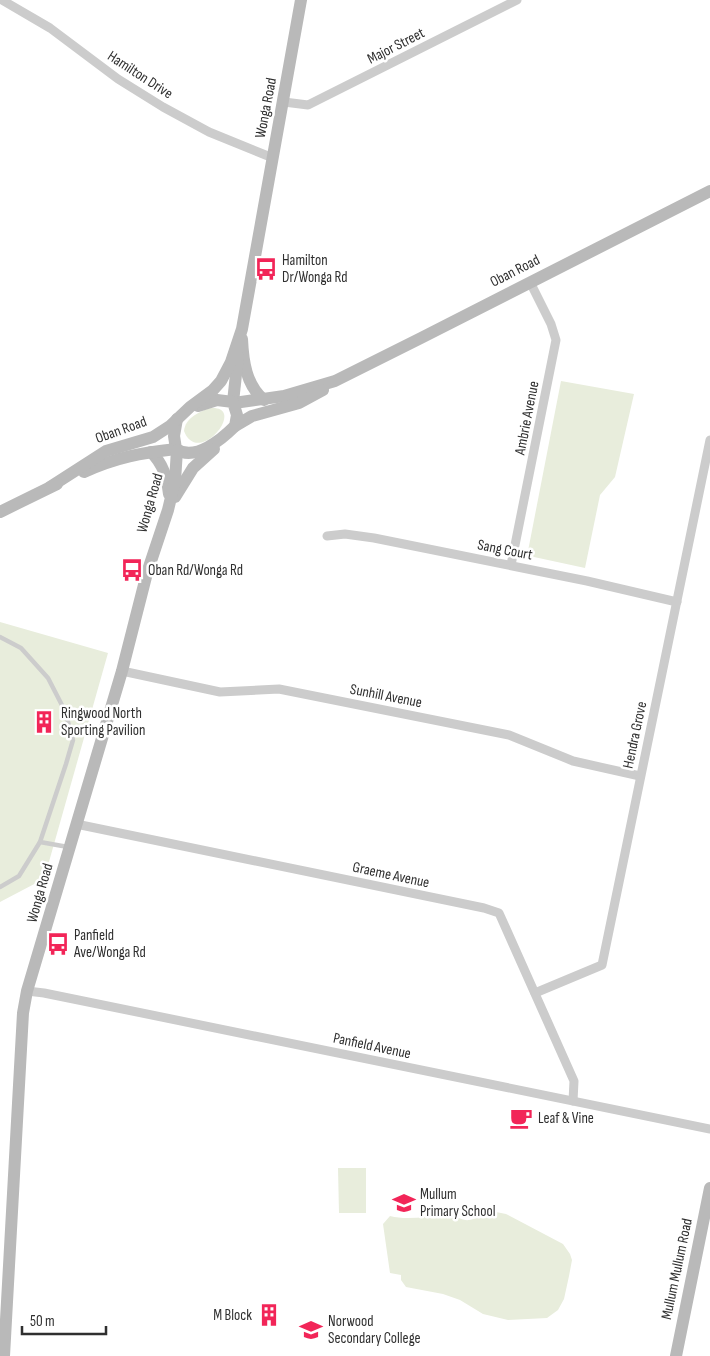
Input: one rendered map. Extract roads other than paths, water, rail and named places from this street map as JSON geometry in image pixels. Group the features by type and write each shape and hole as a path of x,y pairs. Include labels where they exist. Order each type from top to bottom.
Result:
{"main road":[{"name":"Wonga Road","path":"240,336 302,0"},
{"name":"Oban Road","path":"0,512 109,461 151,452 176,450 190,452 203,449 252,416 305,400 335,381 710,191"},
{"path":"240,336 245,369 255,391 264,400"},
{"path":"168,507 193,468 225,440 235,427 237,415 234,403 240,336"},
{"path":"178,418 193,404 214,390 221,381 240,336"},
{"name":"Oban Road","path":"50,487 100,454 153,437 178,418 209,401 217,400 234,403 264,400 290,395 335,381"},
{"name":"Wonga Road","path":"4,1356 21,1027 28,990 122,671 147,573 175,481 176,450 174,436 178,418"},
{"path":"151,452 164,470 168,507"},
{"name":"Mullum Mullum Road","path":"676,1356 710,1188"}],"street":[{"name":"Hamilton Drive","path":"2,0 50,28 118,79 163,107 209,132 272,158"},
{"name":"Major Street","path":"284,102 308,105 517,0"},
{"name":"Ambrie Avenue","path":"510,565 556,340 551,324 530,282"},
{"name":"Hendra Grove","path":"535,993 602,965 710,440"},
{"name":"Sang Court","path":"327,536 345,534 374,538 588,581 677,602"},
{"name":"Sunhill Avenue","path":"122,671 220,692 279,689 509,735 573,761 640,776"},
{"name":"Graeme Avenue","path":"76,824 499,913 574,1081 573,1101"},
{"name":"Panfield Avenue","path":"28,990 710,1129"}],"lane":[{"path":"0,637 21,648 48,678 65,711 73,740 40,842 19,876 0,887"},
{"path":"40,842 70,847"}],"place":[{"name":"Hamilton Dr/Wonga Rd","path":"266,269"},
{"name":"Oban Rd/Wonga Rd","path":"132,570"},
{"name":"Ringwood North Sporting Pavilion","path":"44,722"},
{"name":"Panfield Ave/Wonga Rd","path":"58,944"},
{"name":"Leaf & Vine","path":"521,1118"},
{"name":"Mullum Primary School","path":"404,1203"},
{"name":"M Block","path":"269,1315"},
{"name":"Norwood Secondary College","path":"311,1330"}]}
